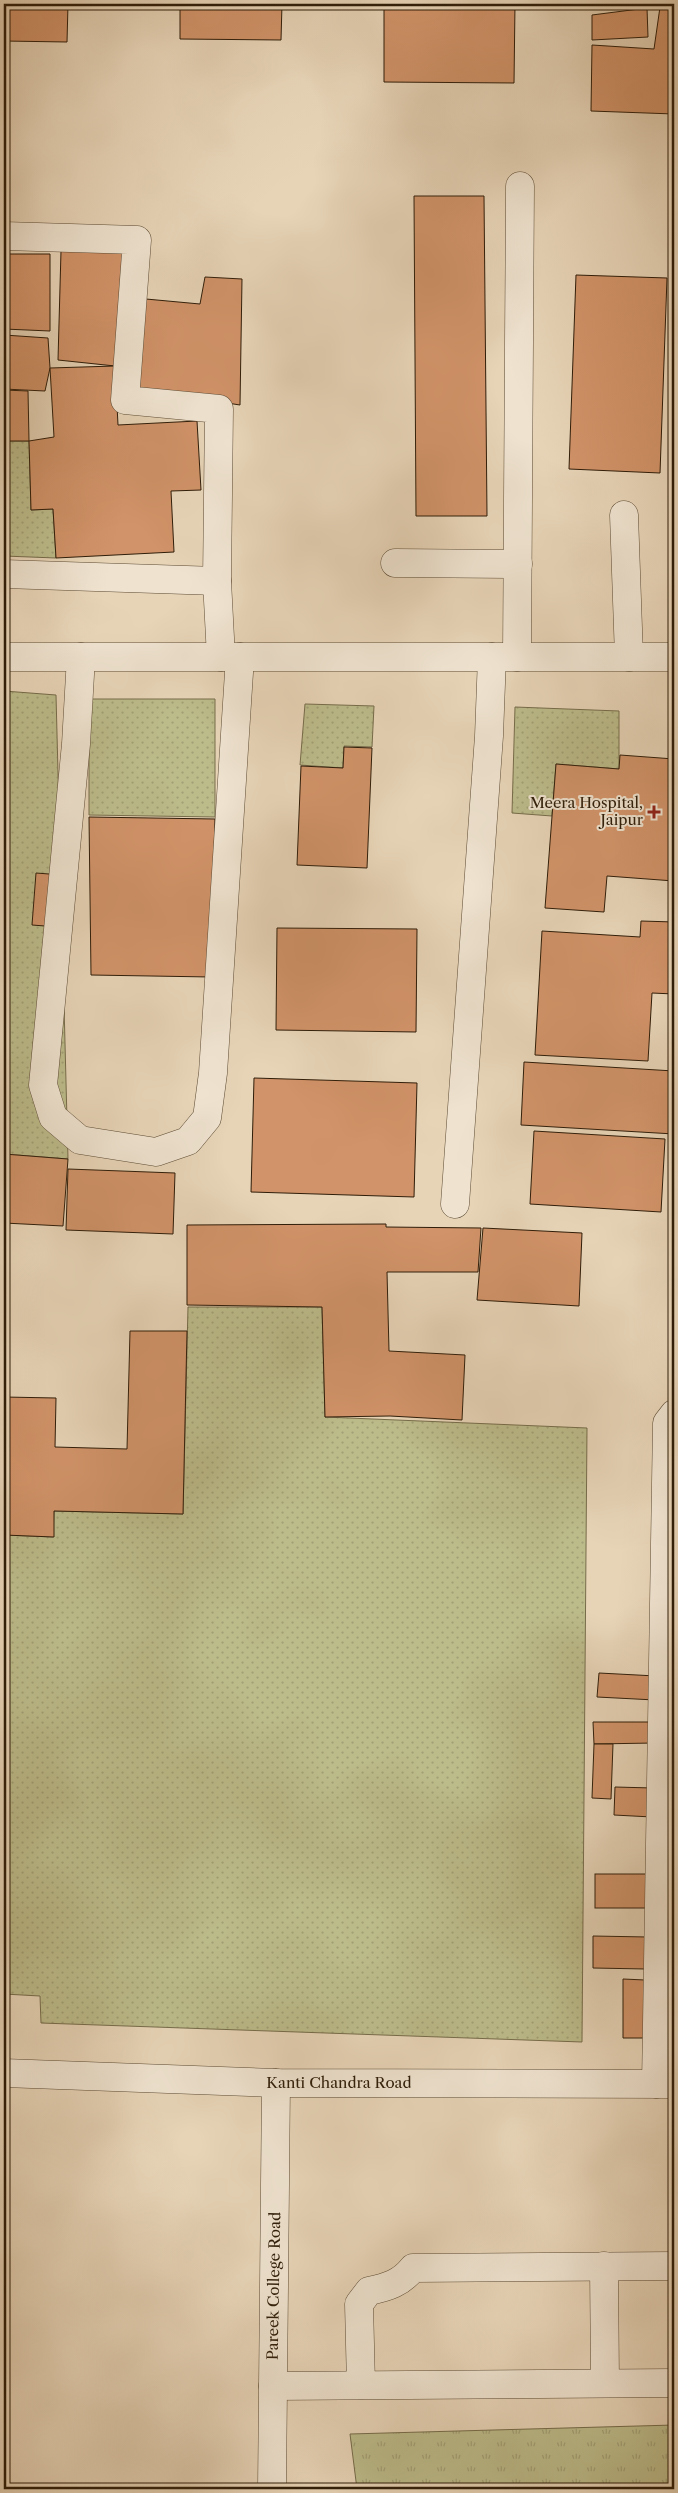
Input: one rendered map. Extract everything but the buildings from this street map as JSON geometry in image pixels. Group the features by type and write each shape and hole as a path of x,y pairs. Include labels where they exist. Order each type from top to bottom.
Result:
{"street":[{"path":"454,1204 489,736 505,657 518,564 520,186"},
{"path":"4,236 137,240 124,400 219,409 218,581 230,657 214,1063 208,1118 188,1141 156,1152 80,1140 53,1117 43,1086 76,744 80,657"},
{"path":"624,514 629,657"},
{"path":"395,563 518,564"},
{"path":"4,574 218,581"},
{"path":"4,657 674,657"},
{"path":"665,2084 667,1424 674,1414"},
{"name":"Kanti Chandra Road","path":"4,2073 276,2083 665,2084"},
{"name":"Pareek College Road","path":"272,2489 276,2083"},
{"path":"604,2266 605,2383"},
{"path":"361,2385 360,2304 369,2290 386,2288 404,2279 413,2268 674,2266"},
{"path":"273,2386 674,2383"}],"green space":[{"path":"4,441 29,441 31,510 53,509 56,558 4,556"},
{"path":"4,691 56,695 68,1159 4,1154"},
{"path":"89,699 215,699 215,817 89,815"},
{"path":"305,704 374,706 372,747 344,746 343,768 300,765"},
{"path":"515,707 619,711 619,769 556,764 552,816 512,813"},
{"path":"188,1307 322,1307 325,1417 587,1428 582,2042 41,2023 40,1996 4,1994 4,1535 53,1537 54,1511 183,1514"},
{"path":"674,2425 674,2489 357,2489 350,2434"}],"place":[{"name":"Meera Hospital, Jaipur","path":"654,812"}]}
